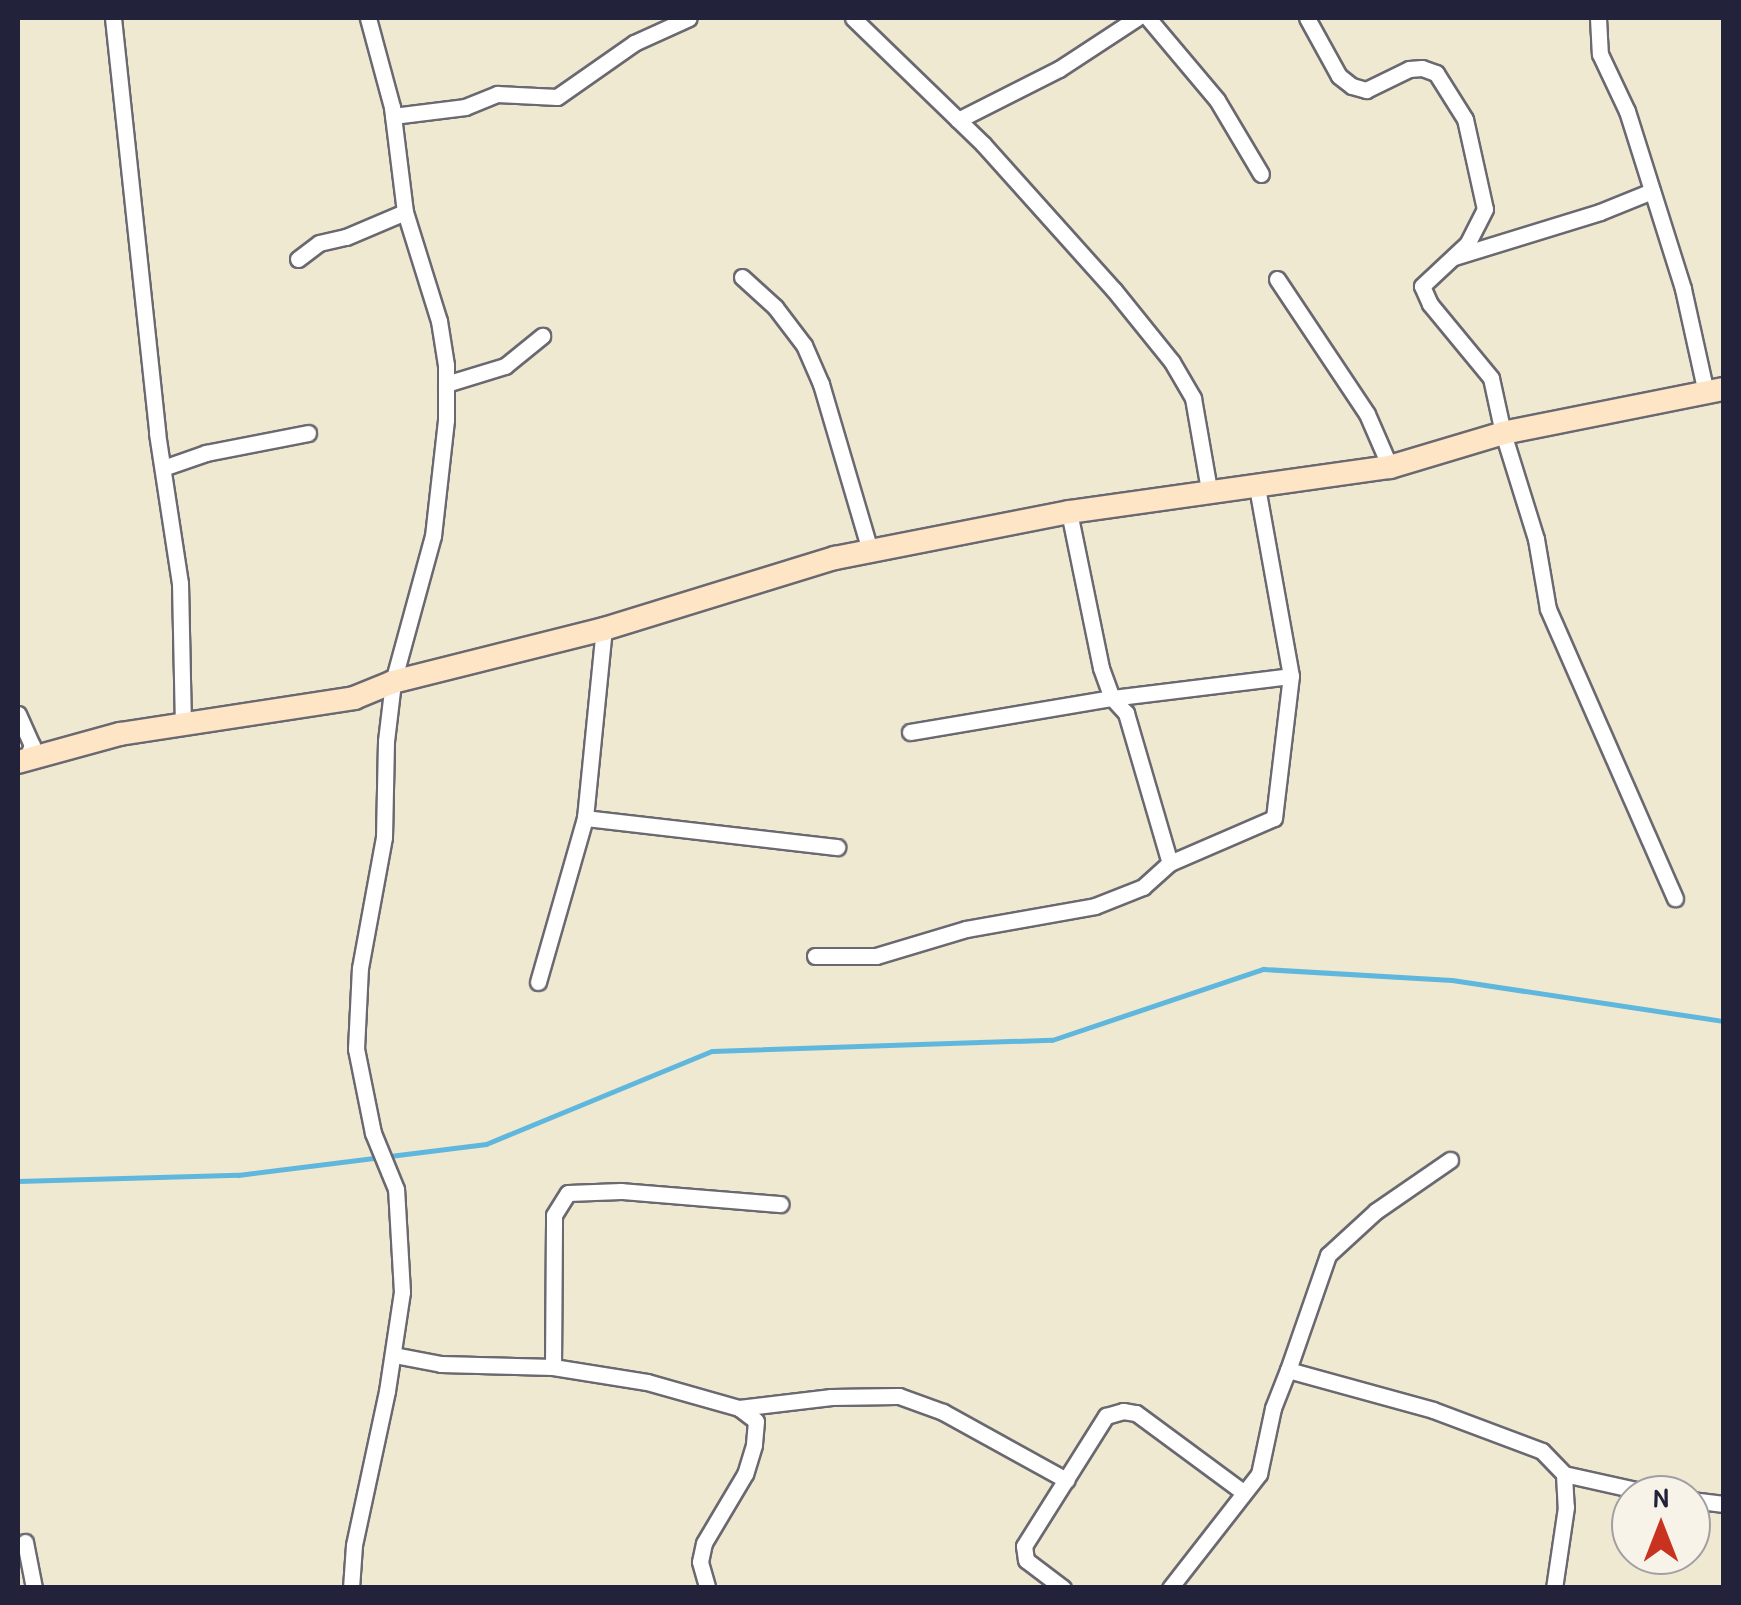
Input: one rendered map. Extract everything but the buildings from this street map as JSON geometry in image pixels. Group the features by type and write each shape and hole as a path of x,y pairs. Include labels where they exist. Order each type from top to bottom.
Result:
{"street":[{"path":"113,18 163,468 180,583 183,722"},
{"path":"350,1588 354,1545 394,1355 402,1292 396,1188 373,1133 356,1050 360,968 384,837 386,742 393,682 433,536 446,420 439,321 404,212 393,116 368,18"},
{"path":"393,116 465,106 497,94 557,97 634,43 689,18"},
{"path":"853,18 958,120 1114,290 1172,362 1193,398 1209,490"},
{"path":"958,120 1059,69 1138,18"},
{"path":"1148,18 1217,100 1261,174"},
{"path":"1307,18 1338,76 1352,86 1366,90 1409,69 1436,73 1453,99 1474,147 1485,210 1468,243 1422,286 1430,304 1491,378 1502,433 1536,540 1556,629 1675,898"},
{"path":"22,761 183,722 354,698 393,682 604,629 870,551 1069,512 1390,468 1502,433 1715,391 1627,111 1600,54 1598,18"},
{"path":"1450,258 1600,212 1652,191"},
{"path":"298,259 319,243 346,237 404,212"},
{"path":"742,276 775,307 804,345 821,384 870,551"},
{"path":"1277,279 1367,414 1390,468"},
{"path":"446,384 505,366 542,336"},
{"path":"163,468 206,452 308,433"},
{"path":"815,956 876,956 966,929 1095,906 1142,887 1170,863 1274,818 1292,676 1257,488"},
{"path":"1069,512 1076,560 1112,698 1126,713 1170,863"},
{"path":"538,982 585,818 604,629"},
{"path":"910,732 1112,698 1292,676"},
{"path":"18,714 32,745 22,761"},
{"path":"585,818 837,847"},
{"path":"1170,1588 1259,1474 1273,1408 1328,1256 1376,1211 1450,1160"},
{"path":"553,1367 554,1216 568,1193 621,1191 780,1204"},
{"path":"394,1355 441,1364 553,1367 647,1382 739,1408 756,1421 754,1445 745,1474 704,1544 700,1562 707,1586"},
{"path":"1288,1370 1434,1410 1542,1451 1564,1474 1611,1484"},
{"path":"739,1408 831,1397 899,1396 943,1412 1066,1480"},
{"path":"1064,1588 1026,1560 1026,1541 1106,1416 1123,1411 1150,1422 1242,1492"},
{"path":"1554,1588 1566,1507 1564,1474"},
{"path":"24,1542 34,1588"}],"waterway":[{"path":"18,1181 238,1175 486,1144 712,1051 1052,1040 1263,969 1452,980 1724,1021"}]}
